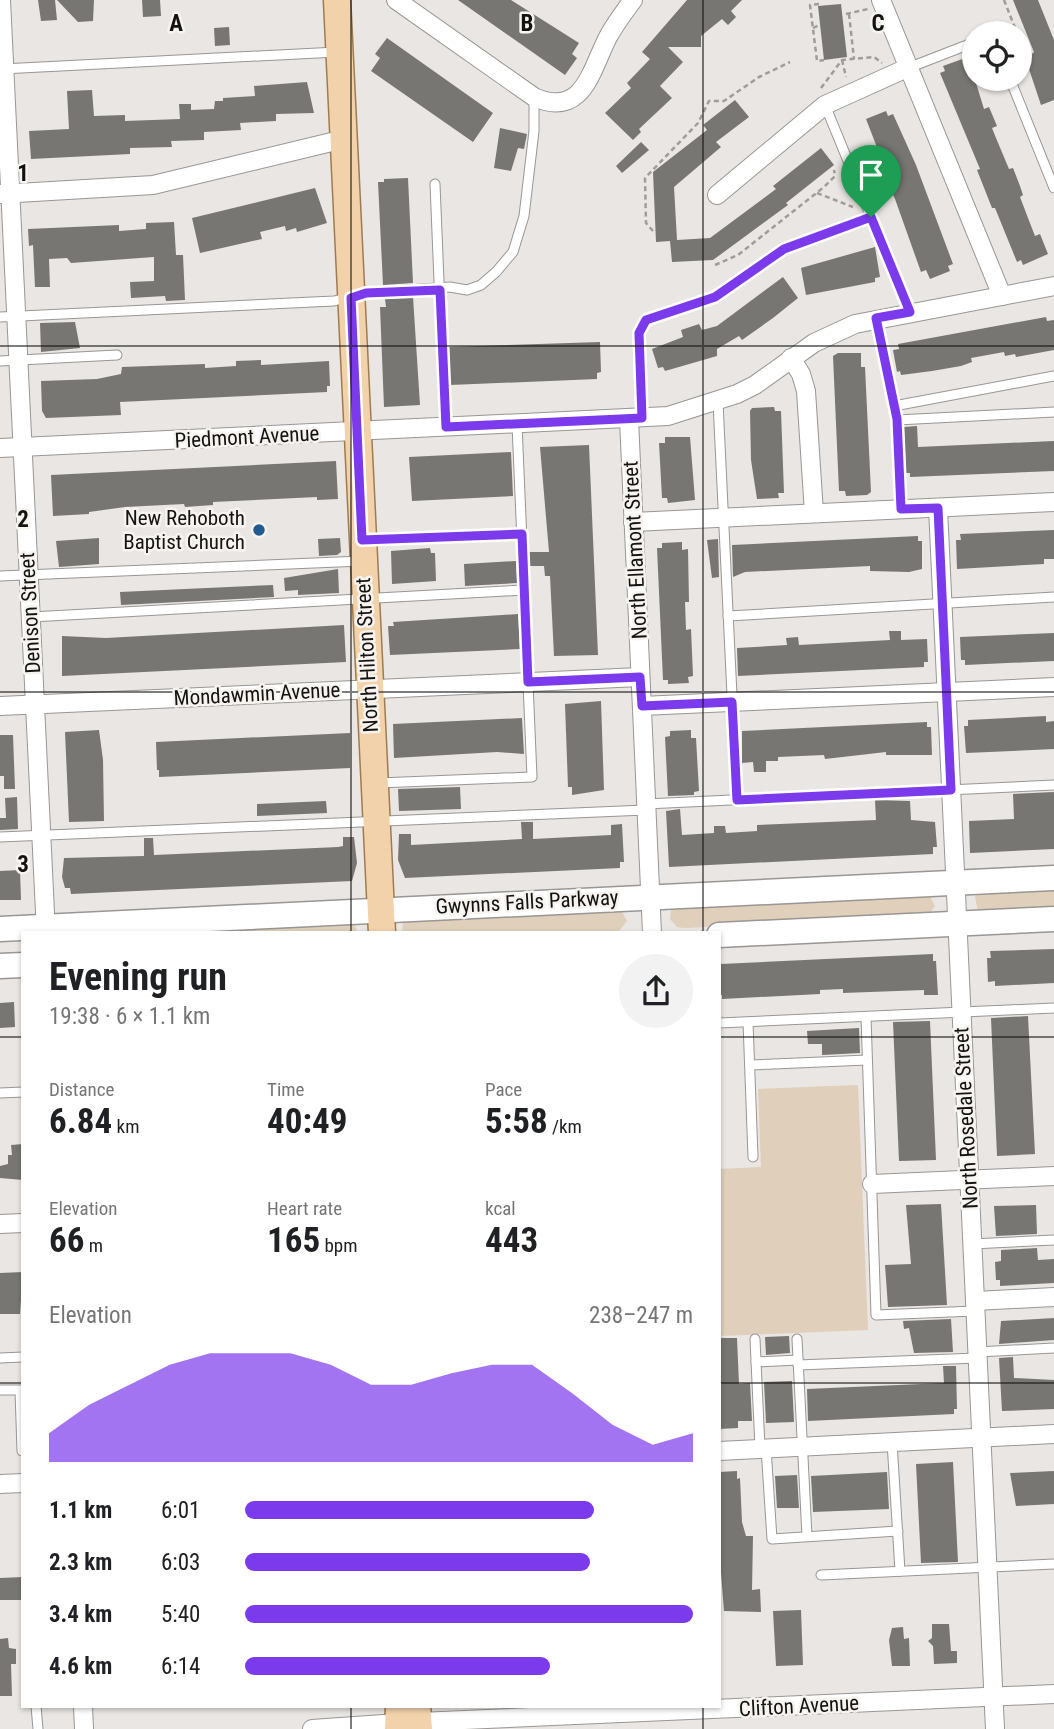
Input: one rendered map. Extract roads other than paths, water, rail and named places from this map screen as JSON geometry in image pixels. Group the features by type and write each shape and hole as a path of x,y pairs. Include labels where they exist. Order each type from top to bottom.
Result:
{"main road":[{"name":"North Hilton Street","path":"337,0 372,784 381,921"},
{"name":"Gwynns Falls Parkway","path":"0,929 381,921 650,896 1054,878"},
{"path":"721,935 1054,919"},
{"path":"0,967 21,965"}],"street":[{"name":"Denison Street","path":"1,0 8,317 19,360 46,930"},
{"path":"396,0 534,97 547,103 570,100 580,92 608,37 633,0"},
{"path":"876,4 907,68 1002,296"},
{"path":"717,195 822,97 907,68"},
{"path":"5,194 153,185 344,139"},
{"name":"Piedmont Avenue","path":"0,448 668,416 718,402 755,385 791,358 836,331 876,318 1054,286"},
{"path":"791,358 801,374 806,391 814,513"},
{"name":"North Ellamont Street","path":"635,418 633,522 652,931"},
{"path":"633,522 1054,502"},
{"name":"North Rosedale Street","path":"938,508 995,1729"},
{"name":"Mondawmin Avenue","path":"0,706 640,677"},
{"path":"642,706 1054,687"},
{"path":"872,1184 1054,1175"},
{"path":"0,1224 21,1223"},
{"path":"975,1306 1054,1297"},
{"path":"721,1451 1054,1434"},
{"path":"0,1484 21,1483"},
{"name":"Clifton Avenue","path":"312,1729 408,1719 687,1715 1054,1694"},
{"path":"83,1708 84,1729"}],"lane":[{"path":"907,68 962,47"},
{"path":"2,69 339,52"},
{"path":"1015,91 1054,188"},
{"path":"8,317 334,301 366,293 474,288 496,272 513,252 524,216 534,131 534,97"},
{"path":"822,97 910,312"},
{"path":"435,184 446,427"},
{"path":"635,418 639,333 646,320 715,297 784,249 871,217"},
{"path":"876,318 897,419 901,509"},
{"path":"0,361 117,355"},
{"path":"894,406 1054,376"},
{"path":"718,402 737,800"},
{"path":"897,419 1054,412"},
{"path":"372,784 532,777 517,424"},
{"path":"0,576 362,551 522,534"},
{"path":"31,617 524,590"},
{"path":"728,616 1054,597"},
{"path":"0,838 374,822 737,800 1054,785"},
{"path":"721,1023 1054,1008"},
{"path":"866,1017 876,1315 975,1306"},
{"path":"748,1022 753,1157"},
{"path":"750,1065 867,1060"},
{"path":"0,1093 21,1092"},
{"path":"972,1244 1054,1240"},
{"path":"755,1339 772,1539 898,1531"},
{"path":"797,1339 807,1536"},
{"path":"756,1362 798,1363 977,1355 1054,1348"},
{"path":"0,1358 21,1357"},
{"path":"0,1390 20,1390 21,1420"},
{"path":"892,1442 900,1571"},
{"path":"821,1575 1054,1564"},
{"path":"36,1708 38,1729"}],"place":[{"name":"New Rehoboth Baptist Church","path":"259,530"}]}
